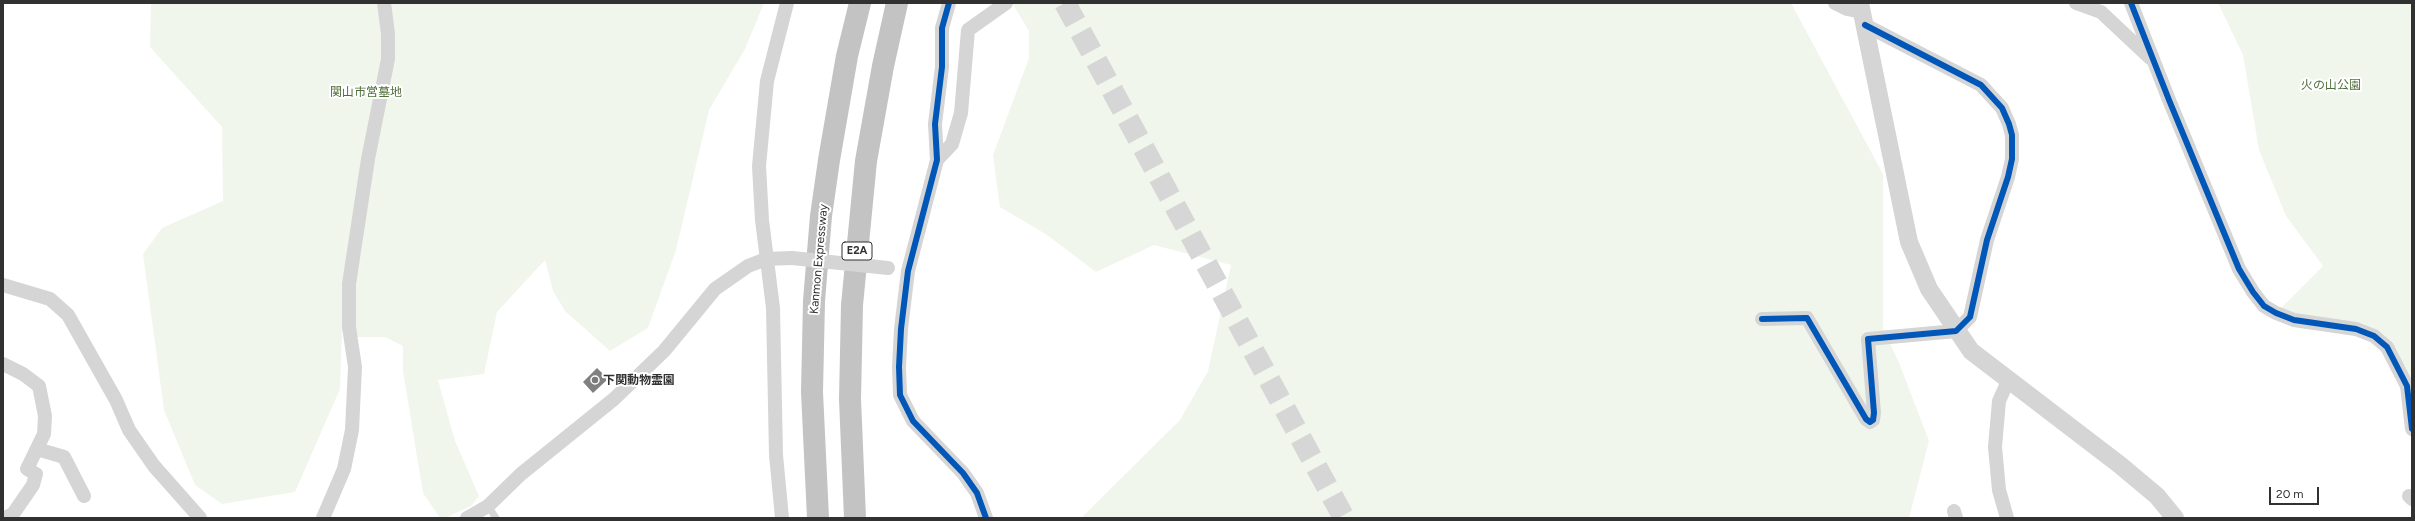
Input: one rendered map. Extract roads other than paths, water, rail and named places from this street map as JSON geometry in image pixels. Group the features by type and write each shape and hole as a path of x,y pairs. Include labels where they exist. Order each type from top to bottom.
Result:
{"highway":[{"name":"Kanmon Expressway","path":"817,510 812,392 814,301 821,216 847,56 860,3"},
{"name":"E2A","path":"854,510 850,399 852,305 860,218 869,147 883,66 897,3"}],"street":[{"path":"322,518 344,469 352,430 355,367 349,327 349,284 368,159 388,60 388,34 384,3"},
{"path":"782,518 776,455 773,308 766,259 759,166 767,81 778,31 787,3"},
{"path":"949,3 942,28 942,67 935,124 936,160 908,271 901,329 900,395 913,421 963,473 977,493 986,518"},
{"path":"936,160 952,144 962,113 968,30 1006,3"},
{"path":"1762,319 1807,318 1866,419 1870,422 1873,420 1874,413 1868,338 1956,331 1970,317 1987,240 2008,178 2012,159 2012,135 2009,124 2002,108 1982,85 1862,14 1835,3"},
{"path":"2076,3 2101,12 2153,61"},
{"path":"2131,3 2153,61 2239,269 2253,292 2264,306 2276,313 2294,320 2356,329 2374,336 2387,347 2407,386 2412,429"},
{"path":"1862,14 1908,242 1929,289 1956,331 1971,351 2008,381 2120,465 2157,496 2175,518"},
{"path":"467,518 488,506 521,474 619,394 664,351 715,289 748,266 766,259 792,258 908,271"},
{"path":"3,285 50,299 68,315 116,400 130,430 154,466 200,518"},
{"path":"3,364 35,382 42,392 45,423 44,434 27,469 36,474 33,485 13,514 5,518"},
{"path":"2007,518 1999,490 1995,447 1999,401 2008,381"},
{"path":"37,449 64,457 84,496"}],"lane":[{"path":"488,506 496,518"}],"tunnel":[{"path":"1065,3 1344,518"}],"place":[{"name":"下関動物霊園","path":"595,380"}],"park label":[{"name":"火の山公園","path":"2331,85"},
{"name":"関山市営墓地","path":"366,92"}]}
